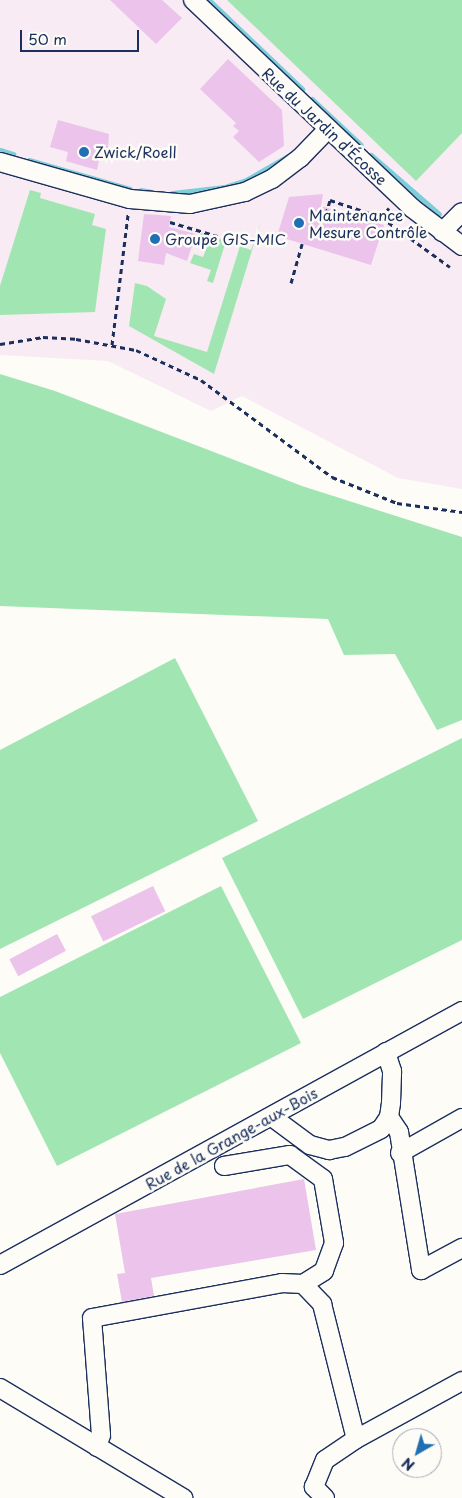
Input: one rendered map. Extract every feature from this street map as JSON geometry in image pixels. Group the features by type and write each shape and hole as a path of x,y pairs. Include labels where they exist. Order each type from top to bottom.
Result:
{"street":[{"name":"Rue du Jardin d'Écosse","path":"192,0 328,129 455,237"},
{"path":"0,162 88,190 130,199 190,204 245,192 272,179 294,164 328,129"},
{"path":"455,237 462,212"},
{"name":"Rue de la Grange-aux-Bois","path":"0,1264 272,1117 462,1011"},
{"path":"272,1117 310,1145 329,1150 345,1147 381,1129 389,1117 392,1071 386,1052"},
{"path":"389,1117 399,1132 400,1153 421,1270 462,1248"},
{"path":"400,1153 462,1118"},
{"path":"97,1447 101,1435 92,1318 282,1283 304,1284 324,1271 334,1244 323,1179 290,1155 224,1166"},
{"path":"304,1284 322,1304 356,1439"},
{"path":"325,1498 314,1487 324,1460 356,1439 462,1381"},
{"path":"0,1388 183,1498"}],"path":[{"path":"112,344 130,199"},
{"path":"319,212 326,214 330,200 381,217 450,267"},
{"path":"381,217 390,207"},
{"path":"170,222 234,241"},
{"path":"291,283 302,244"},
{"path":"0,344 43,337 112,344 163,360 201,380 302,457 340,481 396,503 462,512"}],"shaded area":[{"path":"0,0 462,0 462,489 398,478 242,396 211,411 108,361 0,355"}],"green space":[{"path":"227,0 462,0 462,133 416,181"},
{"path":"30,190 41,193 40,198 95,214 92,225 106,229 95,312 0,315 0,286"},
{"path":"261,221 214,374 129,326 135,283 147,286 166,299 154,336 207,352 240,246 251,250"},
{"path":"201,233 226,241 213,283 207,281 211,270 190,263 194,254 203,257 207,247 198,244"},
{"path":"0,374 55,391 302,486 462,537 462,720 437,730 395,654 344,655 328,619 0,606"},
{"path":"175,658 258,821 0,949 0,750"},
{"path":"462,738 462,940 303,1019 222,858"},
{"path":"221,886 301,1043 57,1166 0,1053 0,997"}],"building":[{"path":"110,0 162,0 182,18 156,44"},
{"path":"228,59 282,110 284,146 259,162 233,137 239,131 233,126 236,123 200,89"},
{"path":"58,120 109,134 107,160 99,160 97,170 66,161 68,152 50,147"},
{"path":"323,194 321,206 384,225 371,265 277,236 289,197"},
{"path":"144,214 171,216 169,227 196,234 187,261 166,253 164,265 138,261"},
{"path":"153,886 165,911 103,941 91,916"},
{"path":"57,934 66,951 18,976 9,959"},
{"path":"304,1179 316,1250 151,1278 154,1296 122,1302 117,1274 125,1273 115,1214"}],"waterway":[{"path":"209,0 302,89"},
{"path":"312,99 361,145"},
{"path":"0,150 13,154"},
{"path":"371,155 439,214"},
{"path":"172,193 225,187 246,180 288,156"},
{"path":"29,160 130,189"},
{"path":"141,190 152,192"}],"place":[{"name":"Zwick/Roell","path":"84,152"},
{"name":"Maintenance Mesure Contrôle","path":"299,223"},
{"name":"Groupe GIS-MIC","path":"155,239"}]}
